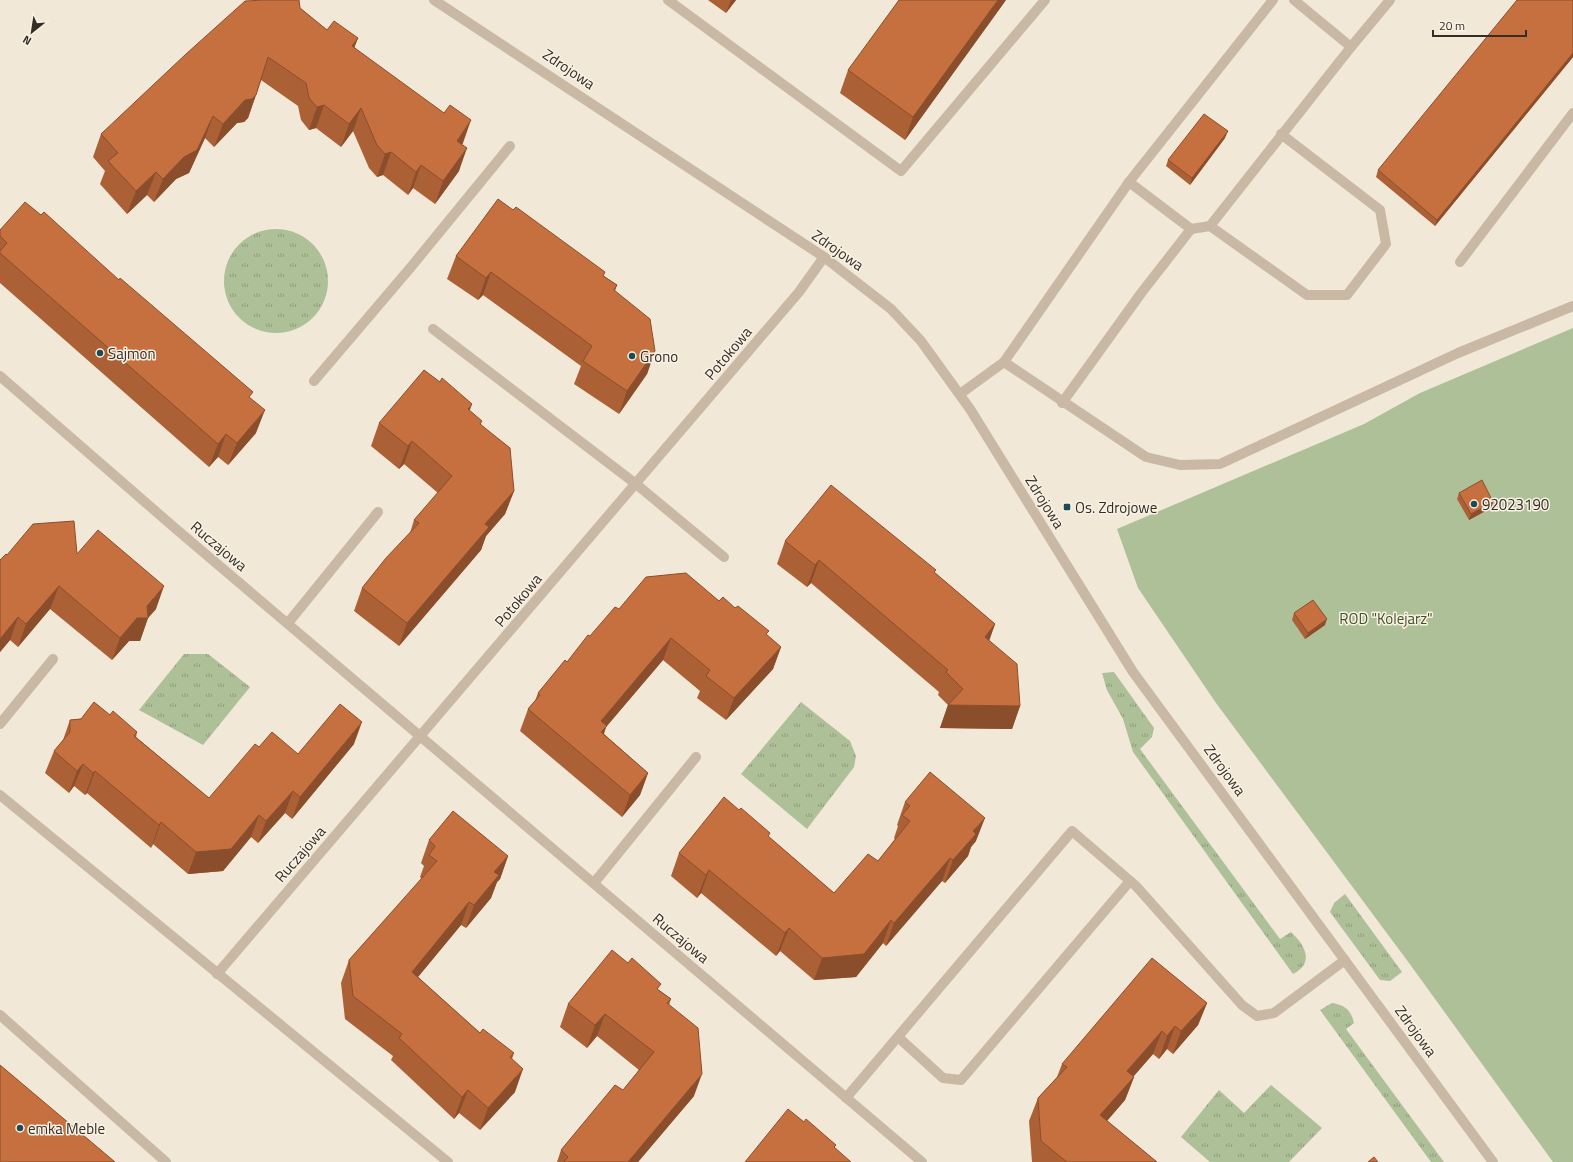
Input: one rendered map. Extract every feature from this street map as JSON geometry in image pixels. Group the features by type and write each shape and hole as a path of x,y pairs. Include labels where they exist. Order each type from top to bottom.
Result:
{"street":[{"name":"Zdrojowa","path":"434,0 824,257 891,309 921,341 960,394 1133,672 1493,1162"},
{"path":"668,0 901,171 1045,0"},
{"path":"960,394 1004,362 1129,182 1273,0"},
{"path":"1294,0 1351,46"},
{"path":"1062,402 1142,292 1191,229 1210,226 1351,46 1390,0"},
{"path":"1460,262 1573,113"},
{"path":"1210,226 1307,295 1347,295 1386,244 1380,210 1281,134"},
{"path":"314,381 411,267 510,146"},
{"path":"1129,182 1191,229"},
{"name":"Potokowa","path":"422,736 799,292 824,257"},
{"path":"1004,362 1146,457 1180,465 1220,464 1458,353 1573,306"},
{"path":"432,329 636,484 724,557"},
{"name":"Ruczajowa","path":"0,376 922,1162"},
{"path":"288,623 378,512"},
{"path":"0,724 53,659"},
{"name":"Ruczajowa","path":"217,974 422,736"},
{"path":"594,883 696,757"},
{"path":"0,795 448,1162"},
{"path":"846,1098 1072,831 1130,880 1242,1006 1257,1016 1274,1013 1345,960"},
{"path":"898,1037 943,1078 961,1080 1130,880"},
{"path":"0,1014 166,1162"}],"green space":[{"path":"276,229 296,233 313,244 324,261 328,281 324,301 313,318 296,329 276,333 256,329 239,318 228,301 224,281 228,261 239,244 256,233"},
{"name":"ROD \"Kolejarz\"","path":"1573,328 1573,1162 1553,1162 1409,963 1216,703 1138,588 1117,529 1364,424 1420,393"},
{"path":"184,654 208,654 250,687 203,745 139,710"},
{"path":"1114,672 1154,728 1152,737 1140,749 1280,939 1291,932 1300,942 1304,948 1306,959 1300,970 1293,974 1133,752 1123,719 1107,690 1102,673"},
{"path":"801,702 850,741 856,756 854,767 807,829 741,774"},
{"path":"1345,894 1402,972 1390,981 1380,980 1330,912 1334,903"},
{"path":"1332,1003 1340,1005 1349,1011 1354,1023 1346,1029 1444,1162 1431,1162 1320,1010"},
{"path":"1271,1085 1322,1128 1289,1162 1210,1162 1181,1137 1219,1090 1244,1113"}],"building":[{"path":"299,0 300,8 327,30 334,21 358,38 352,46 444,113 450,105 471,120 457,141 467,148 443,181 421,165 416,172 391,152 385,154 377,145 361,108 349,124 324,105 317,107 309,98 306,83 268,57 256,95 252,99 245,100 223,124 213,116 197,150 184,157 163,179 156,172 136,191 108,161 118,153 101,134 245,1"},
{"path":"899,0 998,0 913,117 848,70"},
{"path":"1517,0 1573,0 1573,53 1437,220 1378,170"},
{"path":"1204,114 1228,131 1192,178 1168,160"},
{"path":"498,199 513,210 516,207 605,272 603,276 617,285 614,290 650,319 655,351 627,391 583,361 592,346 491,272 486,278 456,256"},
{"path":"25,202 41,215 44,212 119,280 120,278 253,392 249,397 265,410 237,443 226,434 218,444 0,253 7,243 0,236 0,230"},
{"path":"424,370 440,382 442,378 472,404 468,409 482,421 480,424 510,448 514,491 485,524 489,527 407,623 362,588 386,558 419,523 414,520 452,476 412,441 408,446 379,423"},
{"name":"92023190","path":"1482,480 1493,502 1471,514 1459,493"},
{"path":"831,485 936,570 934,572 995,624 985,637 1017,664 1020,706 948,705 963,689 946,672 948,670 819,560 815,565 785,541"},
{"path":"74,521 77,554 98,530 164,586 147,606 148,618 137,618 120,638 59,586 26,624 18,617 0,639 0,560 6,554 7,555 33,524"},
{"path":"686,573 719,601 723,597 735,608 738,606 769,631 766,634 781,647 734,698 706,676 710,670 671,638 601,721 607,726 601,732 648,773 630,795 528,709 540,695 538,693 565,660 567,662 588,635 590,636 615,607 619,609 646,577"},
{"path":"1313,600 1327,619 1308,633 1294,613"},
{"path":"94,702 110,715 113,711 137,732 134,736 209,798 255,744 259,747 272,732 298,754 340,704 362,722 300,797 293,791 266,821 259,815 231,849 196,852 161,822 159,825 95,771 93,773 83,764 77,771 54,751 70,732 70,720 81,719"},
{"path":"930,772 985,818 973,831 976,834 953,860 950,858 894,923 891,920 864,954 822,958 789,928 785,933 709,870 706,875 679,853 724,797 739,810 741,808 770,833 768,836 834,893 868,854 878,861 910,821 902,815 910,806 905,802"},
{"path":"453,811 508,856 494,872 499,875 474,905 469,902 412,972 480,1033 483,1029 514,1053 510,1057 523,1069 488,1108 468,1090 462,1097 399,1038 402,1034 353,996 349,960 437,861 429,855 435,846 429,840"},
{"path":"612,950 628,963 632,958 661,984 657,989 671,999 667,1003 698,1028 702,1074 628,1162 564,1162 568,1157 561,1150 615,1085 623,1090 654,1052 605,1014 595,1025 568,1004"},
{"path":"1152,958 1207,1003 1181,1031 1175,1026 1167,1036 1162,1031 1127,1071 1134,1077 1100,1115 1157,1162 1067,1162 1041,1141 1038,1098 1067,1067 1062,1064"},
{"path":"0,1065 115,1162 0,1162"},
{"path":"788,1109 804,1122 806,1119 836,1145 834,1147 851,1162 745,1162"},
{"path":"1374,1157 1378,1162 1368,1162"}],"place":[{"name":"Sajmon","path":"100,353"},
{"name":"Grono","path":"632,356"},
{"name":"92023190","path":"1474,504"},
{"name":"Os. Zdrojowe","path":"1067,507"},
{"name":"emka Meble","path":"20,1128"}]}
